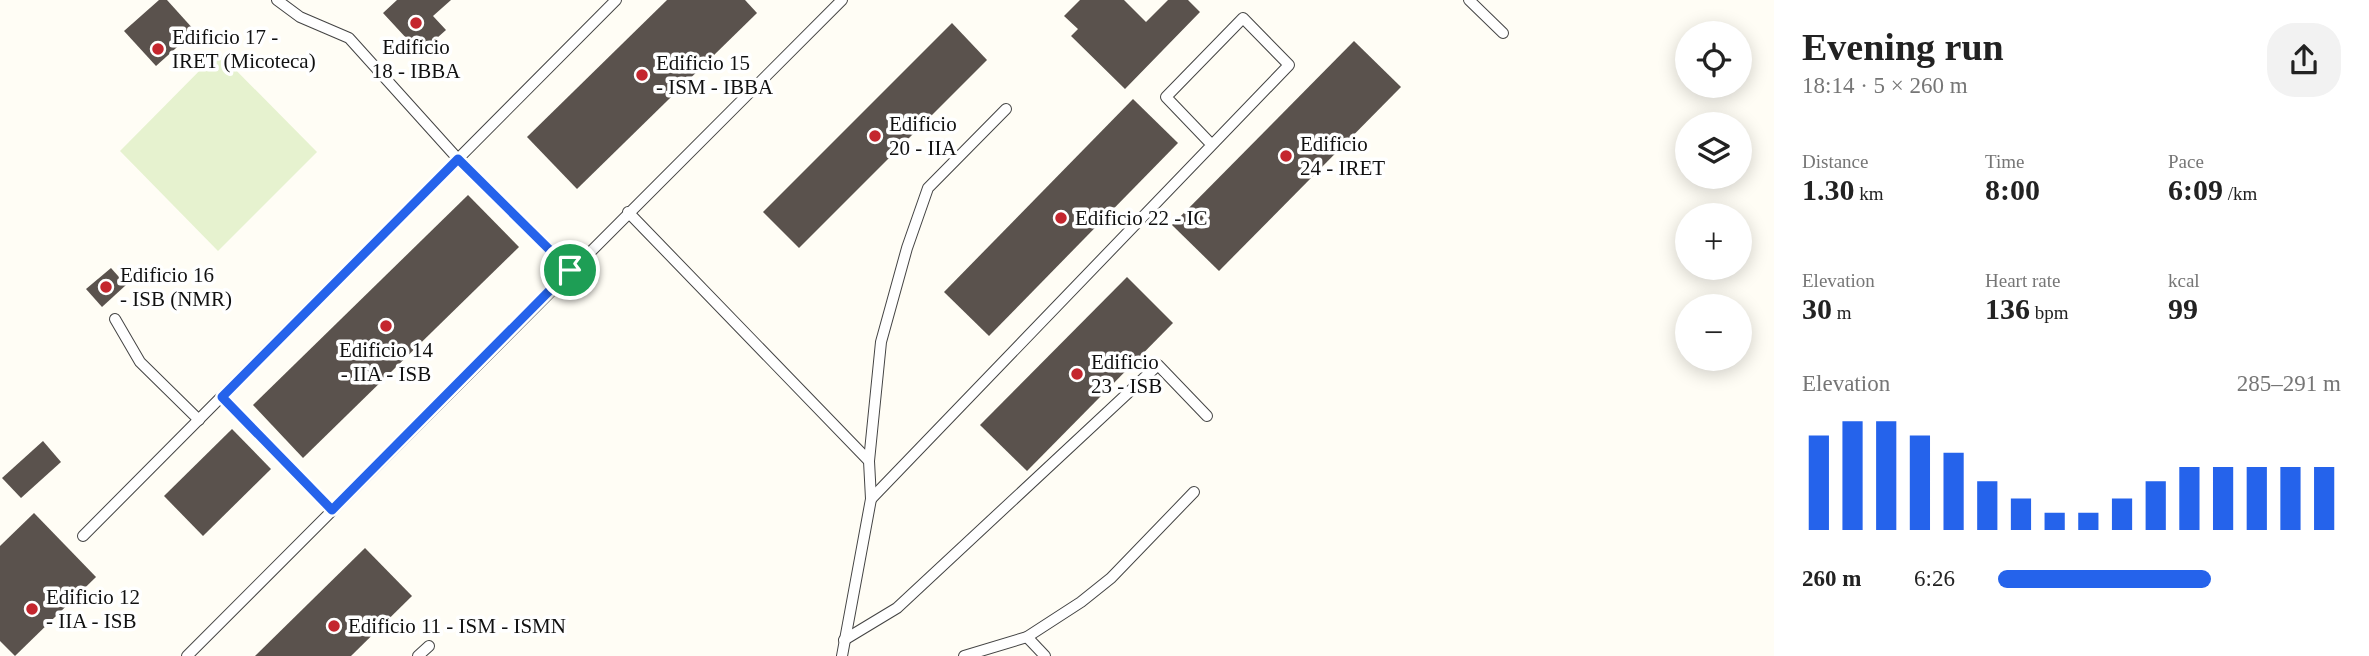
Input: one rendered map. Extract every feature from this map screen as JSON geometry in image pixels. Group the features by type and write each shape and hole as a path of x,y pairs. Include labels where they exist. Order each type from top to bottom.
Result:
{"lane":[{"path":"277,0 300,16 349,38 458,159 570,270"},
{"path":"83,537 616,0"},
{"path":"187,656 842,0"},
{"path":"1469,0 1503,33"},
{"path":"871,499 1212,145 1289,65 1243,18 1166,97 1212,145"},
{"path":"842,656 871,499 869,461 881,342 907,248 928,188 1006,109"},
{"path":"628,212 869,461"},
{"path":"115,319 140,362 199,420"},
{"path":"844,640 897,608 1158,365 1207,416"},
{"path":"222,397 332,510"},
{"path":"964,656 1027,637 1081,603 1111,578 1194,492"},
{"path":"1027,637 1045,656"},
{"path":"418,656 429,646"}],"green space":[{"path":"218,52 317,152 218,251 120,151"}],"building":[{"name":"Edificio 17 - IRET (Micoteca)","path":"159,0 167,0 195,31 156,66 124,31"},
{"name":"Edificio 18 - IBBA","path":"397,0 451,0 433,16 446,30 420,53 383,13"},
{"name":"Edificio 15 - ISM - IBBA","path":"667,0 745,0 757,13 577,189 527,137"},
{"path":"1080,0 1124,0 1146,22 1168,0 1188,0 1200,12 1125,89 1071,36 1078,29 1064,16"},
{"name":"Edificio 20 - IIA","path":"952,23 987,60 799,248 763,212"},
{"name":"Edificio 24 - IRET","path":"1354,41 1401,87 1219,271 1172,225"},
{"name":"Edificio 22 - IC","path":"1133,99 1178,143 989,336 944,292"},
{"name":"Edificio 14 - IIA - ISB","path":"468,195 519,247 303,458 253,405"},
{"name":"Edificio 16 - ISB (NMR)","path":"111,268 126,285 102,307 86,289"},
{"name":"Edificio 23 - ISB","path":"1127,277 1173,323 1027,471 980,425"},
{"path":"232,429 271,469 203,536 164,496"},
{"path":"43,441 61,462 21,498 2,478"},
{"name":"Edificio 12 - IIA - ISB","path":"34,513 96,577 15,656 0,641 0,546"},
{"name":"Edificio 11 - ISM - ISMN","path":"365,548 412,596 351,656 255,656"}],"place":[{"name":"Edificio 18 - IBBA","path":"416,23"},
{"name":"Edificio 17 - IRET (Micoteca)","path":"158,49"},
{"name":"Edificio 15 - ISM - IBBA","path":"642,75"},
{"name":"Edificio 20 - IIA","path":"875,136"},
{"name":"Edificio 24 - IRET","path":"1286,156"},
{"name":"Edificio 22 - IC","path":"1061,218"},
{"name":"Edificio 16 - ISB (NMR)","path":"106,287"},
{"name":"Edificio 14 - IIA - ISB","path":"386,326"},
{"name":"Edificio 23 - ISB","path":"1077,374"},
{"name":"Edificio 12 - IIA - ISB","path":"32,609"},
{"name":"Edificio 11 - ISM - ISMN","path":"334,626"}],"route":[{"path":"458,159 570,270 332,510 222,397 458,159"}]}
